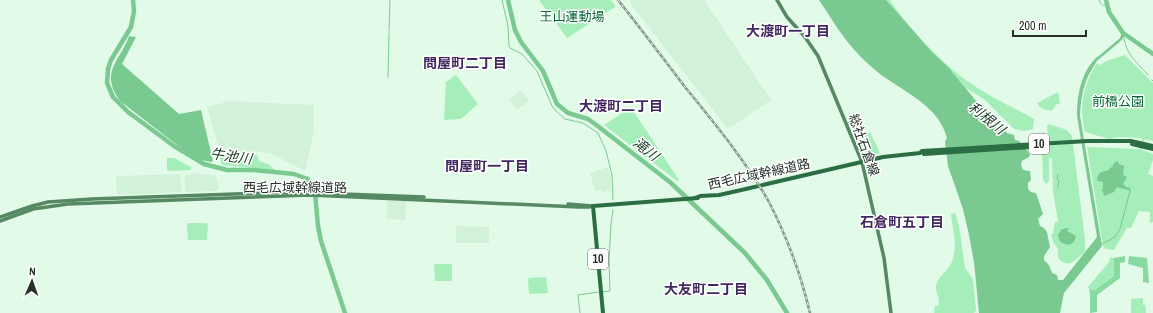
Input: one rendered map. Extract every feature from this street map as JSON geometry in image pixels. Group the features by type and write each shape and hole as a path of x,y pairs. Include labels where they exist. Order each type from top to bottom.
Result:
{"main road":[{"name":"総社石倉線","path":"777,0 787,17 805,37 818,56 862,162 884,258 891,313"},
{"name":"西毛広域幹線道路","path":"0,217 32,206 68,200 260,192 593,206 724,195 822,173 826,170 898,155 1088,141 1126,141 1153,146"},
{"name":"西毛広域幹線道路","path":"1146,145 1153,149"},
{"name":"西毛広域幹線道路","path":"0,221 33,209 68,204 309,193"},
{"name":"10","path":"593,206 603,313"}],"shaded area":[{"path":"632,0 704,0 771,100 728,129 630,3"},
{"path":"521,90 529,101 517,110 509,100"},
{"path":"230,101 314,105 313,136 305,171 270,153 219,150 207,107"},
{"path":"608,167 611,176 611,191 595,191 590,173"},
{"path":"196,173 216,176 219,188 217,191 186,192 185,175"},
{"path":"180,174 181,192 118,195 117,193 117,176"},
{"path":"406,201 405,220 387,219 387,202"},
{"path":"456,226 489,227 489,243 456,243"},
{"path":"1125,256 1125,262 1120,263 1120,278 1097,295 1097,312 1090,313 1089,289 1095,290 1114,276 1113,258"},
{"path":"1129,256 1147,258 1149,283 1143,282 1143,268 1128,264"}],"green space":[{"name":"王山運動場","path":"539,0 611,0 615,7 567,38"},
{"path":"886,0 890,0 916,34 960,75 978,88 1034,119 1033,129 1024,131 1014,129 985,100 966,88 949,68 914,33"},
{"name":"前橋公園","path":"1125,55 1153,83 1153,141 1144,139 1142,150 1153,154 1153,160 1148,174 1153,176 1153,222 1150,223 1150,212 1139,211 1131,228 1127,228 1114,250 1106,249 1103,246 1087,147 1139,149 1142,138 1119,137 1109,139 1085,132 1082,105 1088,79 1097,63 1100,65 1106,61"},
{"path":"456,75 478,104 461,119 444,120 446,82"},
{"path":"1058,92 1060,103 1056,105 1052,111 1045,110 1038,105 1037,103"},
{"path":"630,108 679,180 677,181 604,125"},
{"name":"前橋公園","path":"1049,124 1067,130 1072,136 1085,240 1085,252 1075,261 1069,263 1062,262 1058,258 1058,249 1053,242 1051,234 1053,234 1055,222 1058,222 1053,192 1052,158 1049,158 1049,182 1046,184 1043,180 1042,150 1049,150 1047,126"},
{"path":"870,132 880,153 865,157 856,137"},
{"path":"219,154 257,155 259,161 268,164 275,170 222,165"},
{"path":"167,158 174,158 191,167 191,170 168,171"},
{"path":"955,213 959,226 965,268 973,279 976,310 974,313 934,313 935,306 938,306 939,303 936,289 937,283 939,278 952,262 954,256 955,242 951,214"},
{"path":"188,223 208,224 207,240 188,240"},
{"path":"1110,257 1114,260 1114,276 1095,290 1089,289 1088,287 1109,262"},
{"path":"435,264 452,264 452,281 435,281"},
{"path":"546,277 548,293 529,294 529,278"},
{"path":"1143,298 1143,305 1145,305 1145,300 1146,313 1131,313 1131,299"}],"water":[{"name":"利根川","path":"819,0 886,0 932,52 949,68 977,102 1000,123 1007,133 1014,135 1015,140 1019,141 1030,154 1029,157 1022,161 1021,165 1023,170 1030,171 1031,180 1028,183 1028,189 1031,192 1036,193 1043,214 1038,219 1040,226 1047,232 1050,247 1044,256 1044,260 1049,265 1052,273 1057,275 1058,280 1063,280 1097,237 1077,116 1081,84 1087,70 1097,57 1098,59 1085,85 1080,107 1080,116 1102,246 1064,293 1060,313 979,313 974,262 969,235 963,209 948,166 945,141 947,138 943,127 929,108 880,74 853,49"},
{"path":"129,36 136,37 122,64 179,114 201,110 213,161 200,160 190,155 120,101 111,82 111,74"},
{"path":"1117,161 1119,164 1124,166 1123,175 1127,177 1123,184 1130,188 1131,191 1117,187 1114,192 1104,196 1101,190 1103,189 1103,182 1097,181 1098,175 1101,172 1109,170"},
{"path":"1070,228 1067,231 1076,236 1074,242 1069,245 1062,243 1059,240 1058,234 1061,231 1060,230"}],"waterway":[{"name":"牛池川","path":"133,0 134,11 131,27 111,60 108,69 107,83 113,97 128,112 174,146 204,164 227,170 253,170 294,174 308,179 315,193 321,241 345,313"},
{"path":"389,31 390,0"},
{"path":"502,0 508,26 510,48 522,54 537,71 552,106 556,111 565,119 583,123 598,133 606,151 612,175 613,200"},
{"name":"滝川","path":"508,0 515,30 521,42 543,71 557,104 568,113 588,119 671,183 745,253 767,280 787,313"},
{"path":"1099,0 1101,4"},
{"path":"1106,0 1109,12 1123,33 1153,54"},
{"path":"388,77 389,33"},
{"path":"1123,33 1126,47 1148,75"},
{"path":"1096,60 1121,39 1123,33"},
{"path":"1058,174 1058,188"},
{"path":"1102,244 1115,237 1120,229 1130,191"},
{"path":"602,292 610,291 609,260 613,210"},
{"path":"580,313 578,295 599,292"}],"railway":[{"path":"618,0 730,143 760,187 776,215 788,242 810,313"}],"district":[{"name":"大渡町一丁目","path":"788,31"},
{"name":"問屋町二丁目","path":"465,63"},
{"name":"大渡町二丁目","path":"621,106"},
{"name":"問屋町一丁目","path":"487,166"},
{"name":"石倉町五丁目","path":"902,222"},
{"name":"大友町二丁目","path":"706,289"}]}
